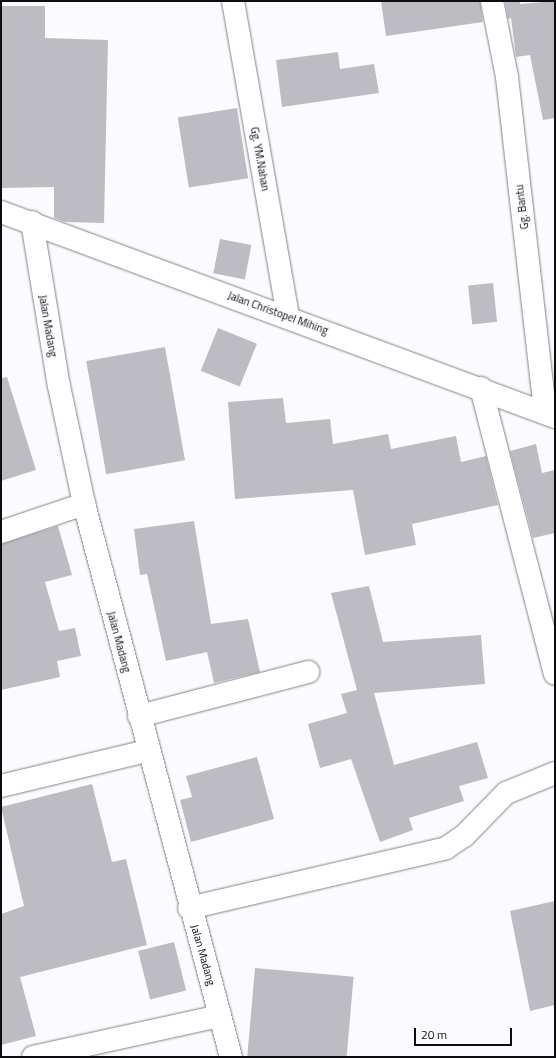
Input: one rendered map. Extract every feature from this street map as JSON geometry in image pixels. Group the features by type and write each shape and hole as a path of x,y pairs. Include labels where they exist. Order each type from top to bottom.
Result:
{"street":[{"name":"Gg. YM.Nahan","path":"233,1 288,317"},
{"name":"Gg. Bantu","path":"492,1 507,77 550,415"},
{"name":"Jalan Christopel Mihing","path":"1,212 32,222 481,388 550,415"},
{"name":"Jalan Madang","path":"32,222 59,386 84,504 147,751 231,1057"},
{"path":"481,388 555,674"},
{"path":"1,532 84,504"},
{"path":"139,716 308,672"},
{"path":"1,786 147,751"},
{"path":"189,908 446,848 464,836 506,793 555,774"},
{"path":"33,1057 220,1016"}],"building":[{"path":"381,1 480,1 483,22 386,36"},
{"path":"505,1 520,1 520,4 555,1 555,118 543,120 530,55 516,57 511,18 508,19"},
{"path":"1,6 45,6 45,38 108,40 104,223 65,222 54,218 54,187 1,188"},
{"path":"338,52 340,69 374,64 379,93 282,107 276,60"},
{"path":"237,108 248,178 189,188 178,117"},
{"path":"220,239 251,245 245,279 213,273"},
{"path":"493,283 497,322 472,324 468,286"},
{"path":"218,328 257,344 240,386 201,371"},
{"path":"165,347 185,460 106,474 86,361"},
{"path":"7,377 36,470 1,481 1,378"},
{"path":"283,398 286,423 330,419 333,444 388,434 391,449 456,436 461,462 486,456 498,505 412,524 416,545 365,555 353,490 235,499 228,402"},
{"path":"536,444 542,473 555,470 555,533 533,538 510,451"},
{"path":"194,521 211,624 248,619 260,672 214,683 207,652 166,661 147,574 140,575 134,529"},
{"path":"58,526 72,575 45,582 59,631 75,628 81,656 57,661 60,677 1,690 1,544"},
{"path":"369,586 383,642 481,635 485,684 374,693 394,765 477,742 488,778 459,786 464,801 409,818 413,830 380,842 351,759 320,768 308,724 347,713 341,694 357,690 331,593"},
{"path":"257,757 274,819 191,842 180,800 192,797 186,776"},
{"path":"92,784 112,862 126,859 147,945 20,977 36,1036 1,1045 1,914 24,906 1,807"},
{"path":"555,901 555,1005 530,1011 510,911"},
{"path":"174,942 186,991 150,999 138,951"},
{"path":"255,968 354,977 347,1057 247,1057"}]}
